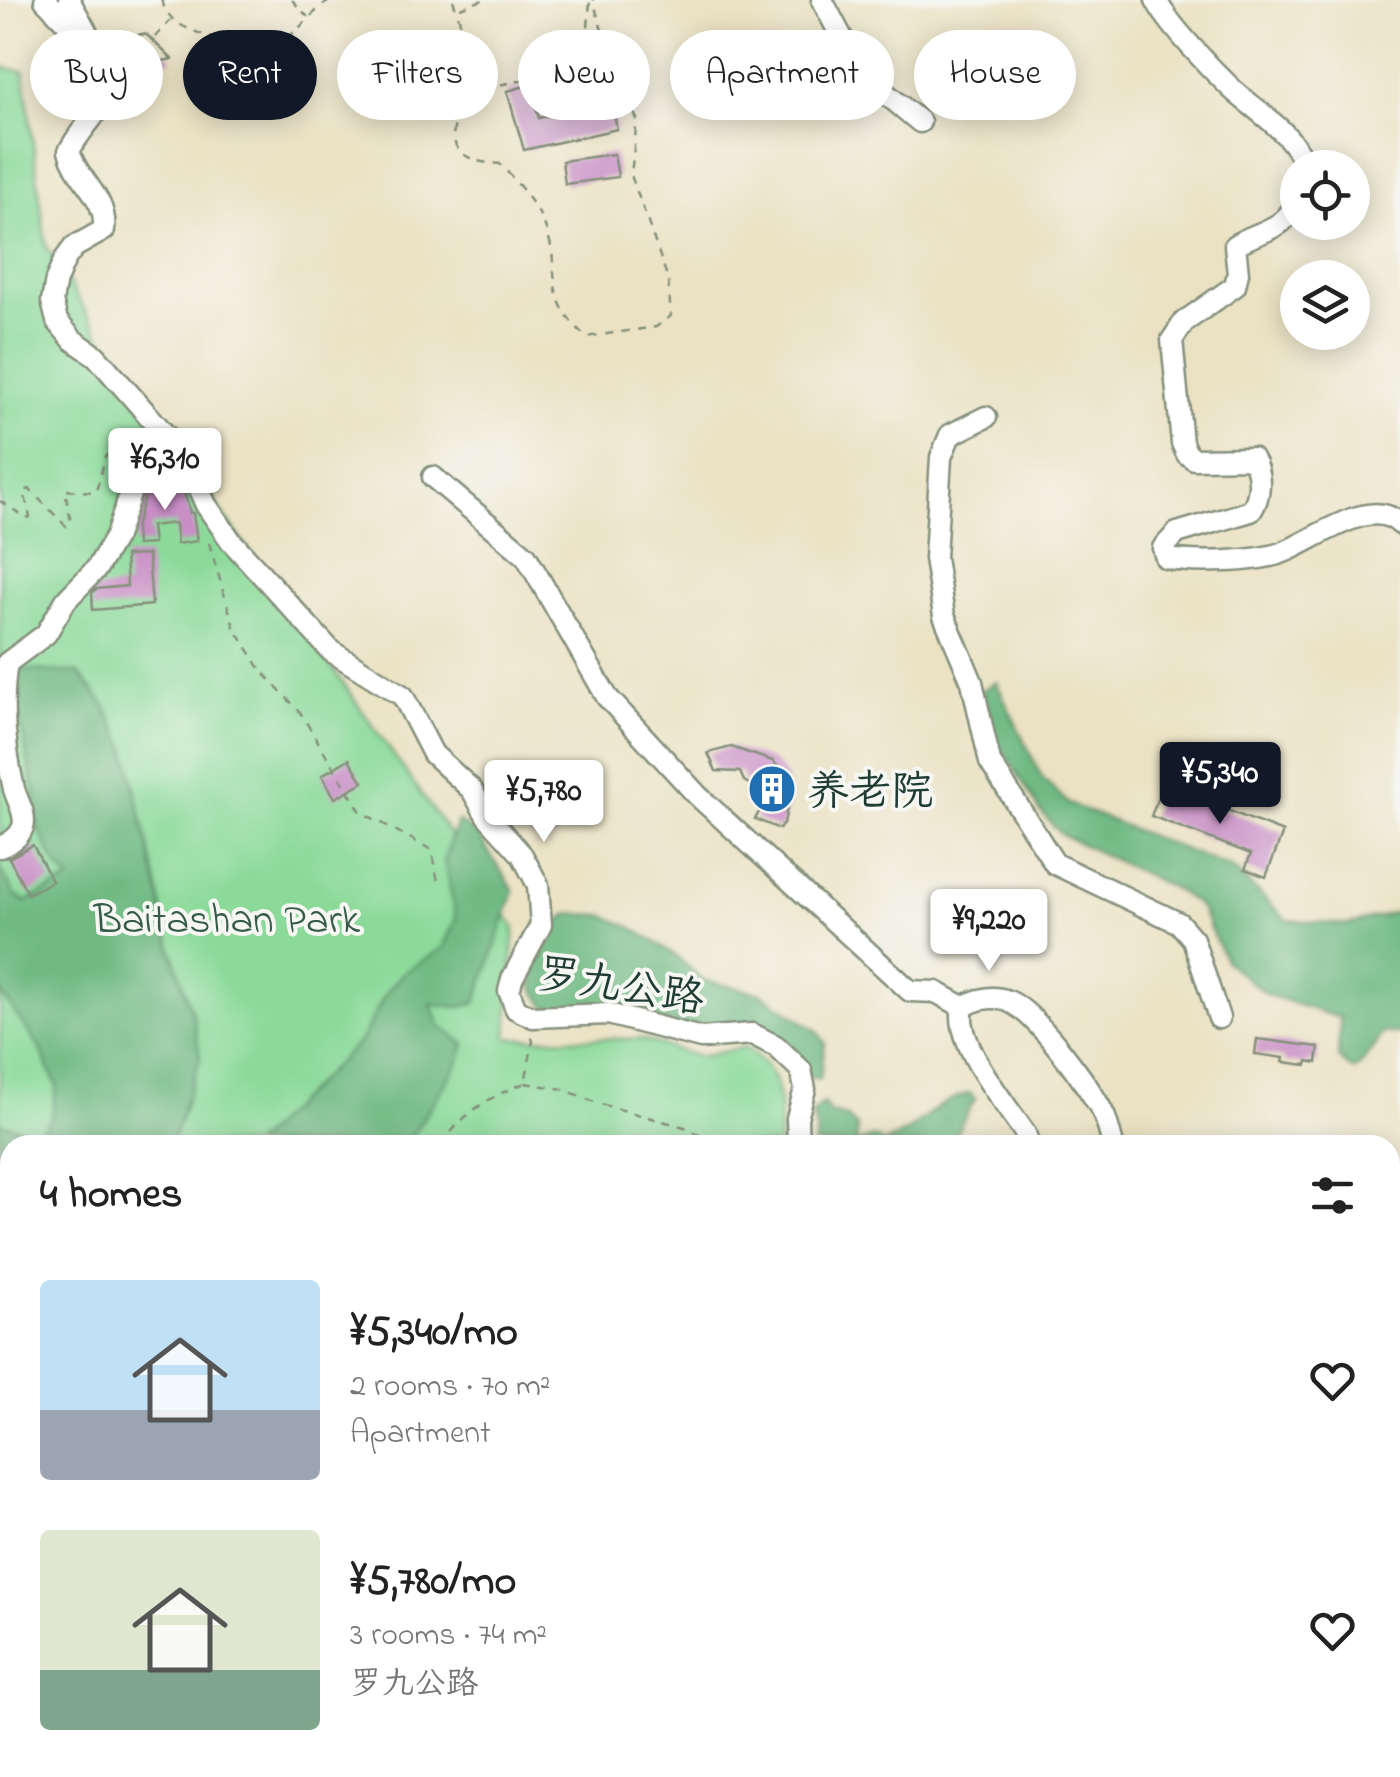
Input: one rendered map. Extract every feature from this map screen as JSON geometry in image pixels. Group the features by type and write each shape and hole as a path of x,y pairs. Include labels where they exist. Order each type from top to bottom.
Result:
{"street":[{"path":"45,0 75,30"},
{"path":"69,0 85,30"},
{"path":"822,0 860,72 920,122"},
{"path":"1156,0 1229,86 1297,150"},
{"name":"罗九公路","path":"87,120 69,152 72,163 103,206 104,230 74,248 65,259 52,301 57,321 96,356 184,456 206,505 231,541 331,650 404,696 433,754 472,790 487,816 522,855 538,885 541,926 512,979 509,990 516,1009 534,1017 608,1014 702,1038 752,1034 776,1046 801,1070 804,1089 798,1135"},
{"path":"1280,224 1256,232 1234,246 1238,272 1235,286 1184,322 1172,340 1182,444 1194,459 1252,458 1259,469 1258,501 1251,511 1177,533 1163,548 1166,558 1188,564 1278,554 1361,514 1385,514 1400,524"},
{"path":"986,417 950,435 941,457 935,558 944,616 972,682 990,762 1055,864 1179,923 1194,939 1219,1018"},
{"path":"0,847 12,842 23,826 1,689 7,663 46,634 66,600 97,568 116,536 136,476 146,462 172,445"},
{"path":"433,477 526,556 607,697 698,796 910,991 936,992 963,1008"},
{"path":"1026,1135 967,1044 960,1020 963,1008 976,1000 1008,1001 1026,1013 1085,1083 1110,1135"}],"path":[{"path":"160,0 178,24 246,46 281,42 331,0"},
{"path":"292,0 308,18"},
{"path":"453,0 465,30"},
{"path":"458,8 483,0"},
{"path":"498,85 585,69 591,0"},
{"path":"455,120 454,136 462,153 475,160 500,164 546,228 557,301 586,337 656,327 672,316 668,279 631,175 637,118 617,82 591,0"},
{"path":"162,30 173,19"},
{"path":"0,501 30,517 24,492 29,489 66,526 71,522 65,490 96,492 105,457 111,452 146,462"},
{"path":"208,541 234,627 261,670 300,712 361,812 432,850 438,882"},
{"path":"516,1009 514,1012 527,1025 533,1041 525,1083"},
{"path":"448,1135 452,1127 496,1094 525,1083 563,1089 596,1103 688,1128 699,1135"}],"green space":[{"name":"Baitashan Park","path":"0,67 24,71 46,246 119,366 515,927 507,1038 642,1039 699,1057 745,1047 774,1079 779,1135 0,1135"},
{"path":"19,669 78,673 104,704 126,748 200,1058 174,1135 0,1135 0,1123 39,1133 51,1119 57,1086 38,1045 0,992 0,868 15,895 25,902 70,880 56,865 37,826 35,793 14,693"},
{"path":"996,682 1042,778 1069,804 1233,869 1287,920 1347,925 1400,911 1400,1033 1383,1033 1353,1070 1338,1058 1340,1018 1267,995 1226,962 1200,907 1175,889 1062,835 1041,812 997,741 981,691"},
{"path":"457,821 477,834 514,891 476,1003 460,1007 431,1004 440,1026 465,1044 459,1062 412,1135 263,1135 362,1039 385,994 403,973 443,948 456,918 444,860"},
{"path":"570,914 603,915 672,953 703,980 761,993 817,1031 825,1043 820,1079 809,1077 796,1050 757,1024 701,1027 546,1007 533,988 536,967 548,936"},
{"path":"970,1093 975,1099 955,1135 901,1135 944,1104"},
{"path":"823,1103 829,1112 846,1117 857,1127 856,1135 816,1135 812,1114"}],"building":[{"path":"518,88 518,120 615,120 617,129 524,150 507,91"},
{"path":"614,154 618,177 565,184 562,161"},
{"path":"174,481 183,488 193,513 197,541 177,544 175,523 151,526 153,544 136,545 135,528 148,485"},
{"path":"148,555 152,605 93,610 92,593 96,589 127,586 125,556"},
{"name":"养老院","path":"731,747 773,761 786,776 789,798 779,829 755,819 765,802 762,791 744,781 740,772 716,771 708,753"},
{"path":"349,759 363,782 335,798 322,775"},
{"path":"1163,785 1283,832 1266,877 1245,869 1251,854 1151,816"},
{"path":"33,845 52,881 28,894 9,858"},
{"path":"1257,1039 1319,1047 1317,1063 1283,1062 1284,1058 1255,1054"}],"place":[{"name":"养老院","path":"772,789"}]}
